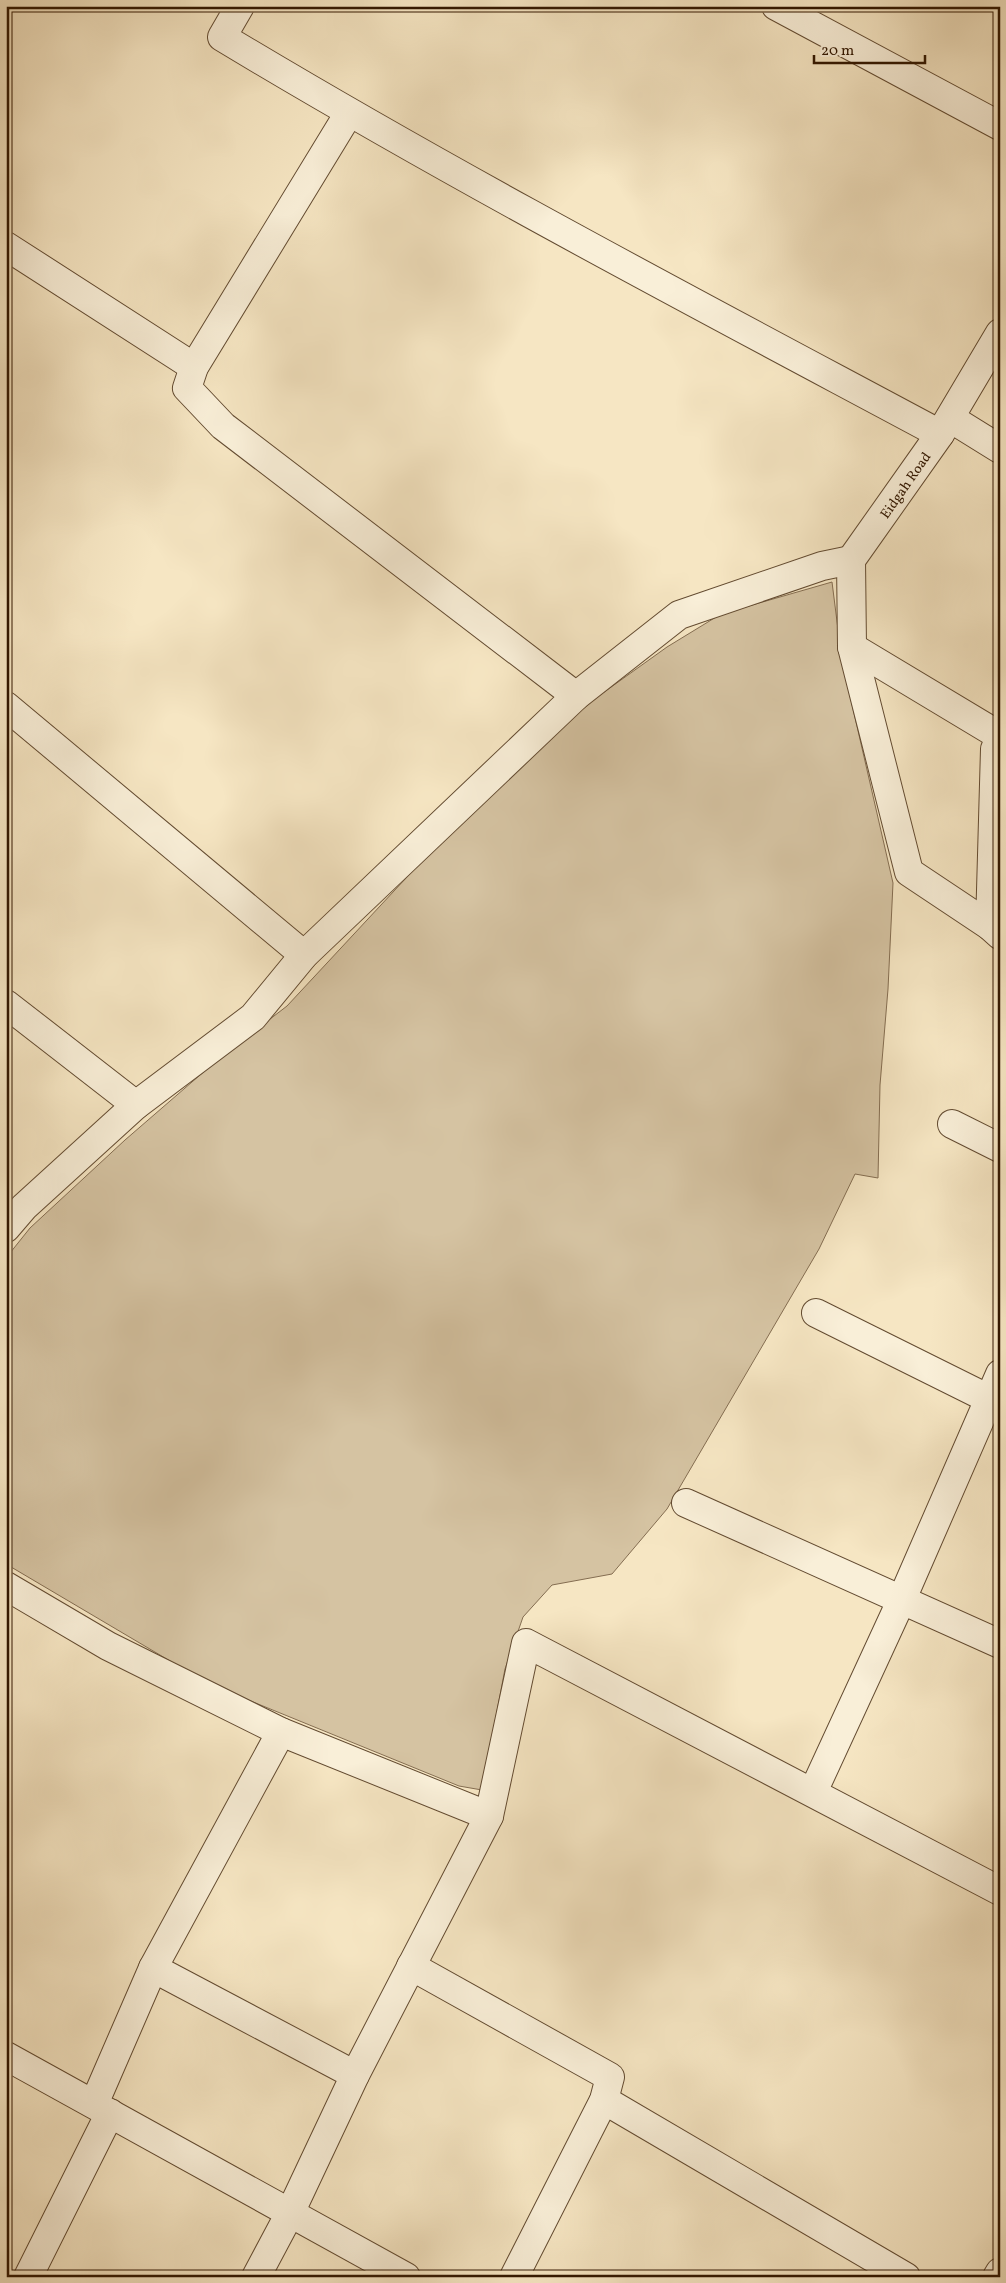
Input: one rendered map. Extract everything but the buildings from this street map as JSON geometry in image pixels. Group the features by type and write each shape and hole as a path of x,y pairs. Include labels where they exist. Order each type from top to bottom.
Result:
{"street":[{"path":"240,6 222,37 349,113 565,232 945,426 1000,449"},
{"path":"776,6 1000,126"},
{"path":"349,113 194,367 187,388 223,426 576,696"},
{"path":"6,246 194,367"},
{"name":"Eidgah Road","path":"851,560 945,426 1000,333"},
{"path":"6,1228 24,1207 136,1105 253,1017 304,955 576,696 679,615 822,566 851,560 852,647 909,872 995,930"},
{"path":"852,647 1000,738 995,749 995,930"},
{"path":"6,706 304,955"},
{"path":"6,1004 136,1105"},
{"path":"952,1124 1000,1148"},
{"path":"816,1313 989,1399"},
{"path":"813,1792 902,1599 1000,1374"},
{"path":"686,1503 1000,1644"},
{"path":"6,1586 108,1646 281,1732 489,1816"},
{"path":"256,2277 290,2213 355,2075 489,1816 526,1643 1000,1891"},
{"path":"28,2277 102,2109 153,1968 281,1732"},
{"path":"411,1966 610,2076 604,2100 514,2277"},
{"path":"153,1968 355,2075"},
{"path":"6,2056 406,2277"},
{"path":"604,2100 906,2277"},
{"path":"997,2277 1000,2272"}],"shaded area":[{"path":"832,582 842,661 893,883 888,989 880,1085 878,1178 855,1174 819,1249 667,1509 612,1574 552,1585 523,1617 505,1669 482,1790 459,1786 209,1684 6,1564 6,1258 30,1228 125,1140 222,1056 287,1006 434,848 516,768 593,700 667,647 721,614"}]}
